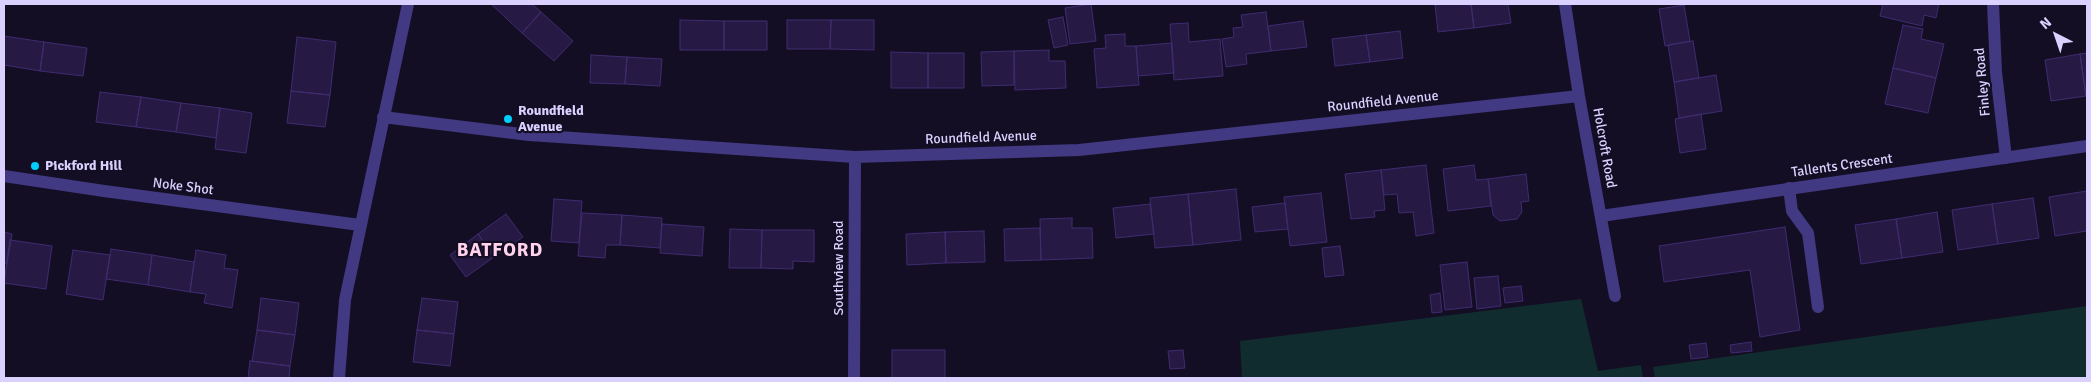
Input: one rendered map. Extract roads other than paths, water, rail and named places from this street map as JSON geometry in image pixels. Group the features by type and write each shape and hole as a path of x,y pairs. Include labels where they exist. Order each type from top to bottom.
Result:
{"street":[{"path":"339,378 345,300 408,4"},
{"name":"Holcroft Road","path":"1565,4 1615,296"},
{"name":"Finley Road","path":"1993,4 1996,72 2006,158"},
{"name":"Roundfield Avenue","path":"383,117 529,135 855,157 1079,150 1580,96"},
{"name":"Tallents Crescent","path":"1600,216 2087,146"},
{"name":"Southview Road","path":"854,378 855,157"},
{"name":"Noke Shot","path":"4,176 104,192 360,225"},
{"path":"1789,188 1792,211 1808,233 1818,307"}],"place":[{"name":"Roundfield Avenue","path":"508,119"},
{"name":"Pickford Hill","path":"35,166"}],"district":[{"name":"BATFORD","path":"500,251"}]}
